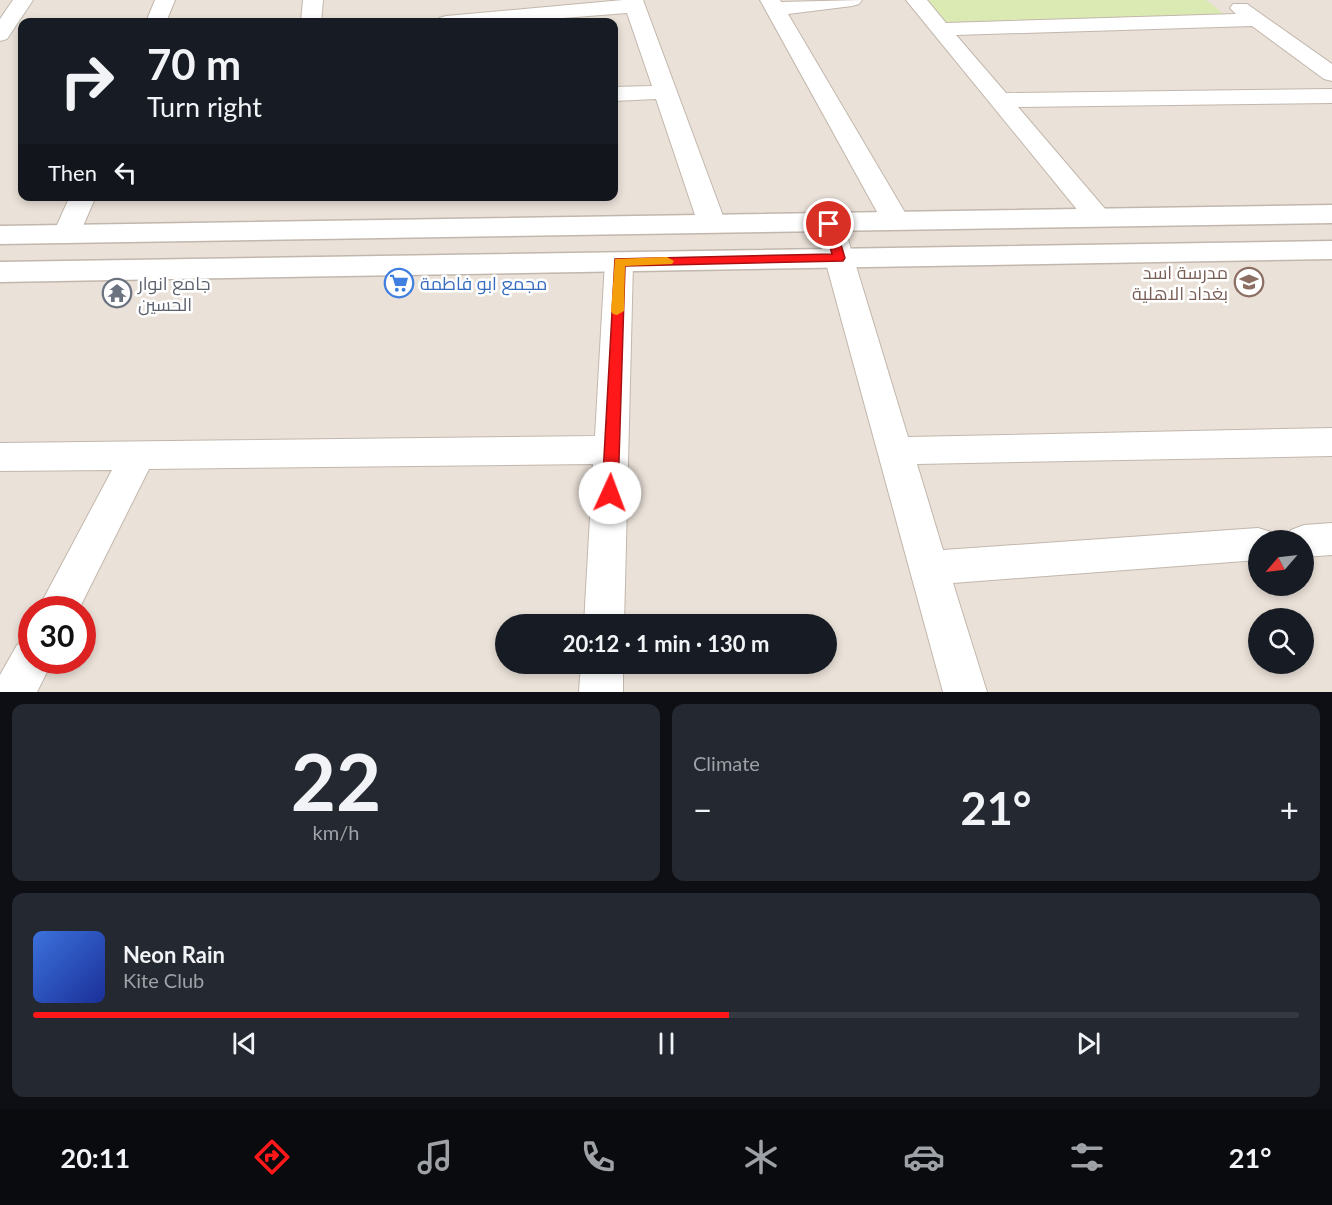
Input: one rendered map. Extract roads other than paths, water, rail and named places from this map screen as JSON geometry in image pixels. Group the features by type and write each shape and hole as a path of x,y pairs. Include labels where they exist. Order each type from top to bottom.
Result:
{"street":[{"path":"0,35 23,0"},
{"path":"158,18 165,0"},
{"path":"311,18 313,0"},
{"path":"852,0 773,5 896,221"},
{"path":"916,0 1098,218"},
{"path":"1228,0 1332,74"},
{"path":"486,18 634,3 712,224"},
{"path":"941,29 1256,20"},
{"path":"618,94 665,92"},
{"path":"999,100 1332,96"},
{"path":"67,234 81,201"},
{"path":"0,235 829,224 1332,214"},
{"path":"829,224 965,692"},
{"path":"0,272 1332,250"},
{"path":"604,614 619,262"},
{"path":"895,451 1332,442"},
{"path":"0,457 612,450"},
{"path":"65,596 138,455"},
{"path":"1314,540 1332,539"},
{"path":"929,568 1248,545"},
{"path":"14,692 24,674"},
{"path":"601,692 602,674"}],"place":[{"name":"مدرسة اسد بغداد الاهلية","path":"1249,282"},
{"name":"مجمع ابو فاطمة","path":"399,283"},
{"name":"جامع انوار الحسين","path":"117,293"}]}
